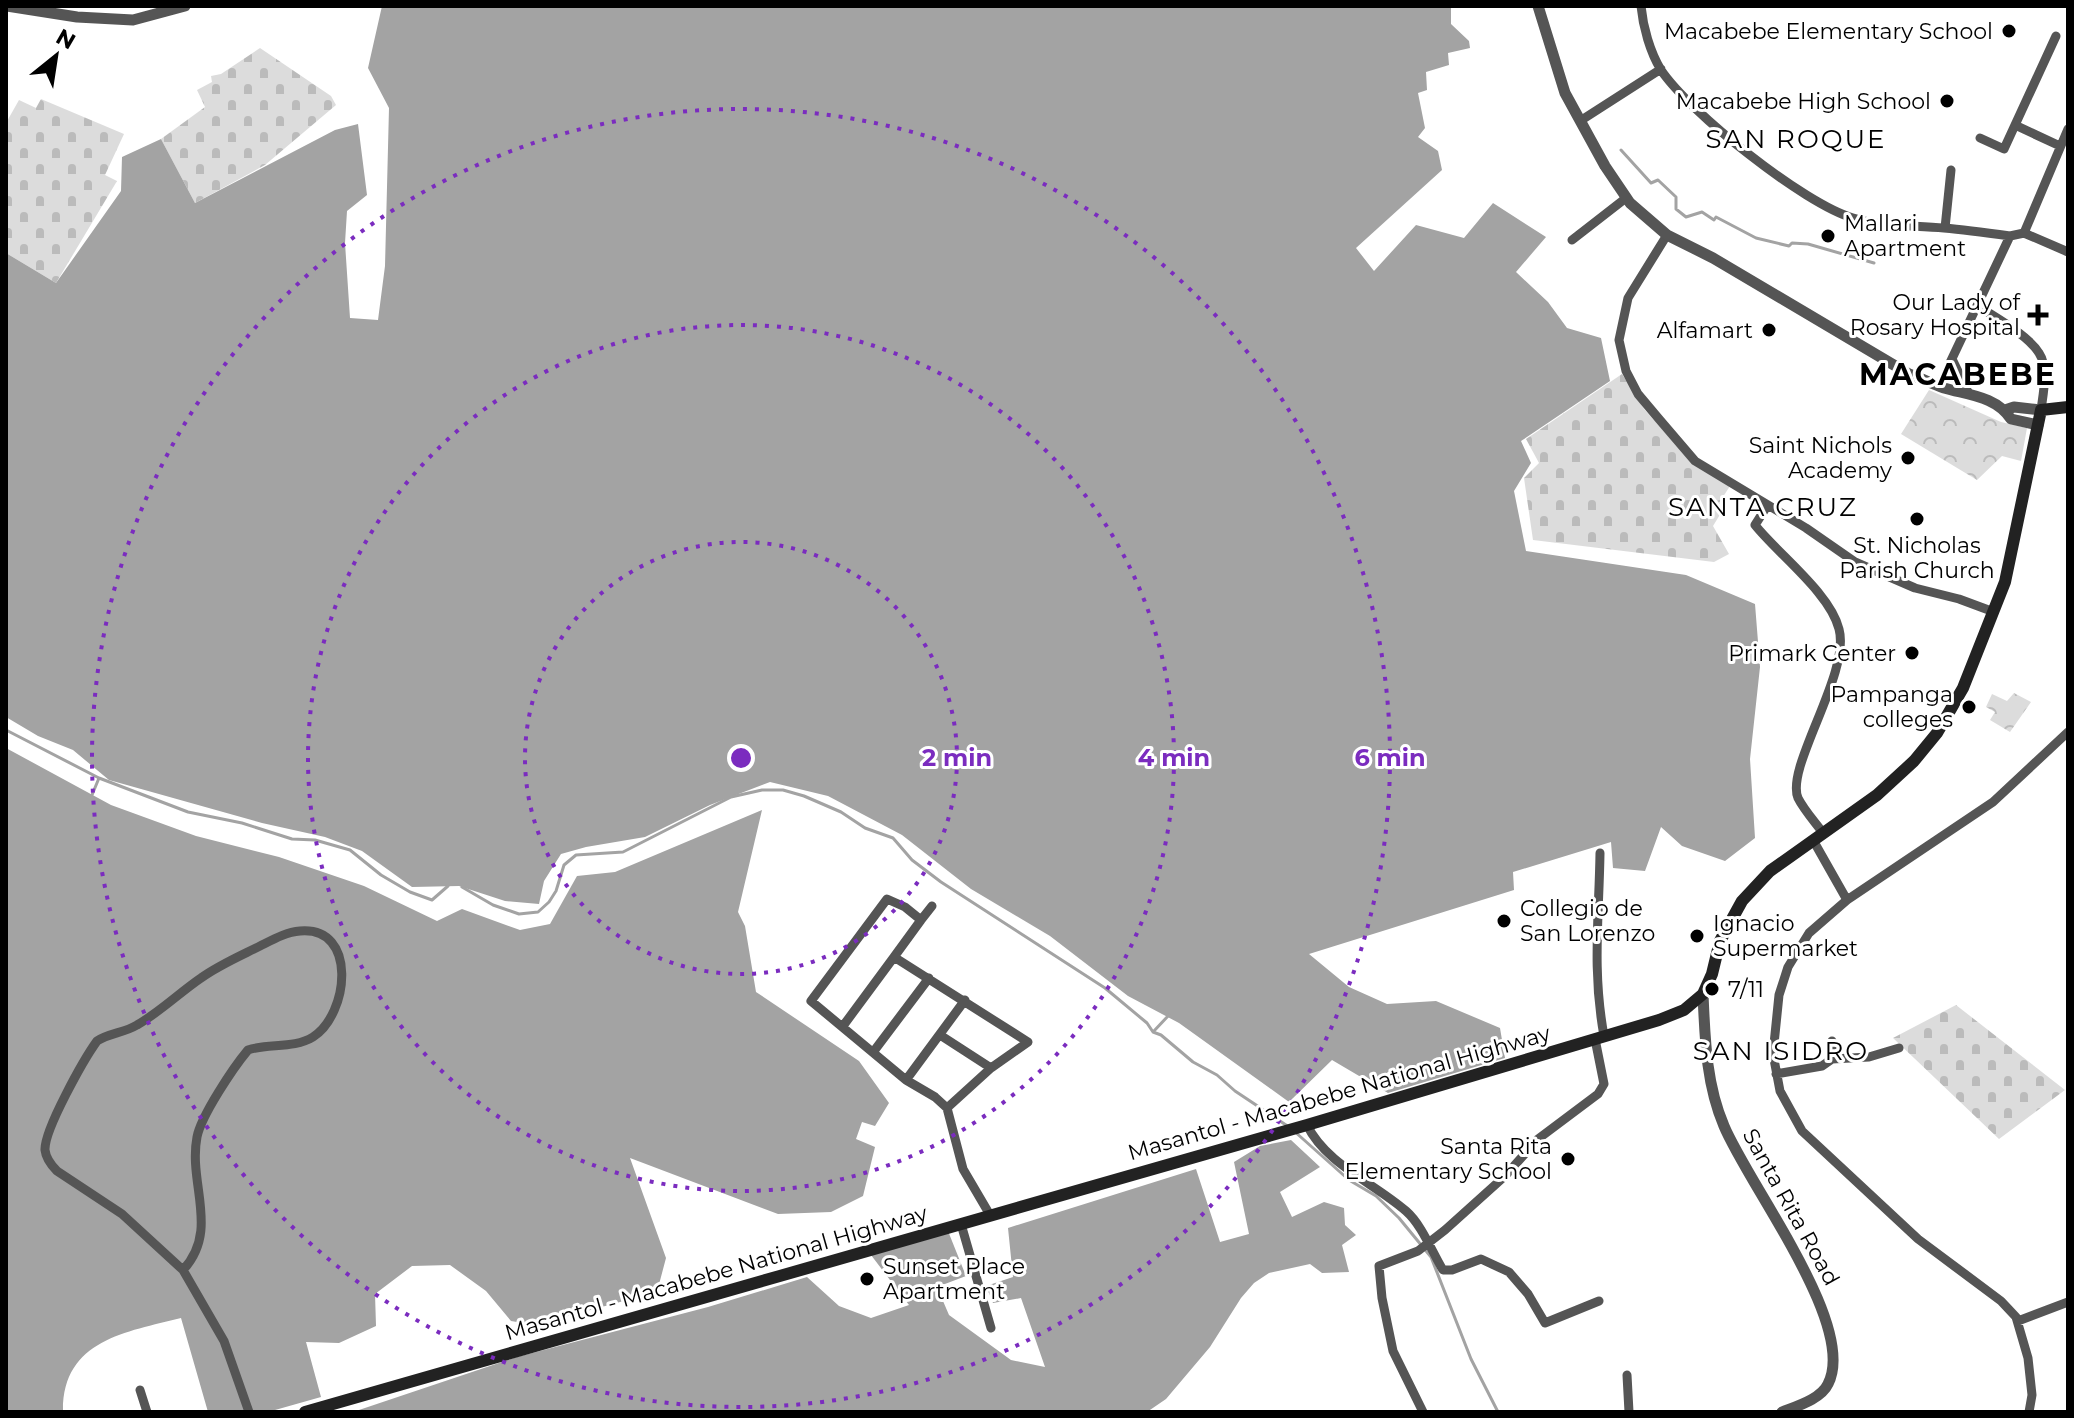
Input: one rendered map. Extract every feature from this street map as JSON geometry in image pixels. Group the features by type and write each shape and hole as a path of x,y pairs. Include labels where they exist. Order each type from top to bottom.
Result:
{"main road":[{"path":"1703,994 1712,974 1720,941 1742,901 1770,871 1877,795 1914,761 1937,733 1963,688 2005,582 2041,410 2068,407"},
{"name":"Masantol - Macabebe National Highway","path":"305,1412 1305,1125 1684,1010 1703,994"}],"street":[{"path":"7,6 77,17 133,20 185,6"},
{"path":"1538,6 1565,93 1580,121 1626,198 1667,235 1713,258 1909,374 1939,386 1968,392 2005,410 2011,419 2038,425"},
{"path":"1641,6 1649,42 1661,69 1676,88 1709,120 1822,206 1854,219 1890,225 2010,236 2024,233 2068,252"},
{"path":"1980,138 2004,149 2056,36"},
{"path":"1580,121 1661,69"},
{"path":"2015,125 2065,139 2024,233"},
{"path":"1945,228 1951,170"},
{"path":"1572,240 1626,198"},
{"path":"1667,235 1628,298 1619,340 1626,371 1638,394 1695,461 1806,528 1855,562 1915,588 1994,612"},
{"path":"1939,386 2010,236"},
{"path":"1978,306 2018,333 2041,355 2044,380 2041,410 2014,407 2005,410"},
{"path":"1952,359 1968,392"},
{"path":"1767,506 1755,525 1831,609 1839,629 1841,648 1796,780 1797,796 1847,900"},
{"path":"2029,1412 2032,1395 2028,1358 2018,1321 2001,1301 1918,1239 1802,1131 1780,1091 1773,1054 1779,995 1788,967 1809,933 1847,900 1993,802 2068,732"},
{"path":"1423,1412 1393,1351 1379,1266 1423,1247 1505,1176 1538,1139 1598,1094 1604,1084 1595,942 1600,853"},
{"path":"921,920 905,907 887,899 811,1001 906,1080 947,1108 963,1169 990,1215"},
{"path":"843,1026 932,906"},
{"path":"183,1270 195,1257 201,1240 196,1139 205,1116 248,1050 304,1042 315,1036 325,1026 341,994 340,960 330,940 311,931 289,933 210,972 134,1027 102,1037 92,1048 46,1138 46,1156 57,1171 122,1214 183,1270 224,1341 249,1412"},
{"path":"894,957 1028,1042 991,1068 947,1108"},
{"path":"874,1051 929,978"},
{"name":"Santa Rita Road","path":"1703,994 1711,1091 1724,1127 1805,1271 1824,1309 1833,1340 1835,1365 1827,1388 1805,1403 1782,1412"},
{"path":"906,1080 965,1000"},
{"path":"940,1035 991,1068"},
{"path":"1832,1041 1832,1059"},
{"path":"1776,1074 1822,1066 1832,1059 1869,1057 1899,1048"},
{"path":"1305,1125 1328,1153 1410,1214 1423,1247 1443,1270 1452,1270 1481,1259 1509,1272 1528,1294 1545,1323 1599,1301"},
{"path":"961,1224 991,1328"},
{"path":"2018,1321 2068,1302"},
{"path":"1627,1375 1629,1412"},
{"path":"140,1390 147,1412"}],"green space":[{"path":"260,48 331,96 336,105 265,165 195,203 161,139 205,107 197,90 212,82 211,76 221,74"},
{"path":"41,99 124,134 105,175 117,181 56,283 6,253 6,123 19,100 36,108"},
{"path":"1622,374 1644,409 1693,464 1730,486 1719,503 1724,508 1713,526 1729,554 1714,562 1533,540 1524,478 1539,463 1526,439"},
{"path":"1929,390 2001,422 2027,428 2021,461 2002,456 1977,480 1901,434"},
{"path":"2014,693 2031,702 2010,732 1990,720 1995,712 1986,707 1992,694 2007,701"},
{"path":"1956,1005 2065,1090 1999,1139 1893,1038"}],"shaded area":[{"path":"382,6 1451,6 1451,24 1469,41 1470,48 1448,53 1449,65 1426,72 1427,90 1418,93 1425,128 1418,137 1438,151 1442,170 1356,248 1374,271 1416,225 1464,238 1493,203 1546,237 1516,272 1548,302 1567,328 1601,338 1610,381 1521,441 1531,463 1514,491 1526,551 1686,575 1755,604 1760,667 1750,759 1755,838 1725,861 1682,846 1661,827 1645,871 1613,868 1611,842 1513,872 1514,890 1309,954 1349,987 1387,1004 1436,1001 1500,1028 1505,1058 1388,1093 1332,1060 1289,1102 1179,1023 1128,996 1050,936 971,889 902,835 828,796 770,782 710,805 645,837 561,854 544,881 539,904 505,901 459,886 412,887 362,851 325,837 262,823 109,780 73,750 38,736 6,717 6,253 56,283 121,191 122,157 161,139 195,203 335,130 358,124 367,195 347,211 345,243 350,318 378,320 385,266 389,108 368,68"},
{"path":"6,748 111,805 196,836 279,857 364,886 437,921 462,909 520,930 550,924 577,876 615,872 762,810 738,912 745,926 756,992 859,1061 889,1103 875,1126 862,1122 856,1139 875,1147 863,1196 831,1212 778,1214 630,1158 666,1258 657,1292 535,1325 511,1321 486,1291 450,1265 412,1266 375,1294 376,1326 339,1343 306,1342 321,1397 268,1412 208,1412 181,1318 119,1335 85,1354 73,1369 66,1388 63,1412 6,1412"},
{"path":"1291,1140 1320,1167 1280,1192 1292,1217 1324,1202 1344,1208 1345,1225 1356,1235 1342,1245 1349,1272 1322,1273 1310,1264 1269,1273 1254,1283 1210,1347 1166,1399 1147,1412 353,1412 517,1357 708,1307 807,1277 839,1306 871,1318 909,1305 871,1255 948,1231 966,1276 937,1287 949,1315 1011,1360 1045,1367 1021,1298 993,1303 986,1286 1013,1277 1008,1228 1196,1169 1220,1242 1249,1234 1234,1162 1260,1146"}],"waterway":[{"path":"1621,150 1651,183 1658,180 1676,197 1676,209 1686,217 1702,212 1756,238 1789,246 1792,243 1808,244 1874,263"},
{"path":"6,730 99,778 188,812 242,823 292,839 315,840 350,850 381,875 410,892 432,900 448,886"},
{"path":"92,795 99,778"},
{"path":"462,887 493,905 519,914 538,912 556,891 564,865 576,855 623,852 731,797 762,790 783,790 804,796 841,812 865,828 893,838 912,860 941,882 1105,988 1147,1023 1153,1032 1289,1127"},
{"path":"1153,1032 1169,1015"},
{"path":"1294,1131 1349,1180 1376,1196 1431,1257 1471,1359 1498,1412"}],"place":[{"name":"Macabebe Elementary School","path":"2009,31"},
{"name":"Macabebe High School","path":"1947,101"},
{"name":"Mallari Apartment","path":"1828,236"},
{"name":"Our Lady of Rosary Hospital","path":"2038,315"},
{"name":"Alfamart","path":"1769,330"},
{"name":"Saint Nichols Academy","path":"1908,458"},
{"name":"St. Nicholas Parish Church","path":"1917,519"},
{"name":"Primark Center","path":"1912,653"},
{"name":"Pampanga colleges","path":"1969,707"},
{"name":"Collegio de San Lorenzo","path":"1504,921"},
{"name":"Ignacio Supermarket","path":"1697,936"},
{"name":"7/11","path":"1712,989"},
{"name":"Santa Rita Elementary School","path":"1568,1159"},
{"name":"Sunset Place Apartment","path":"867,1279"}],"district":[{"name":"SAN ROQUE","path":"1796,139"},
{"name":"MACABEBE","path":"1958,374"},
{"name":"SANTA CRUZ","path":"1763,507"},
{"name":"SAN ISIDRO","path":"1781,1051"}]}
